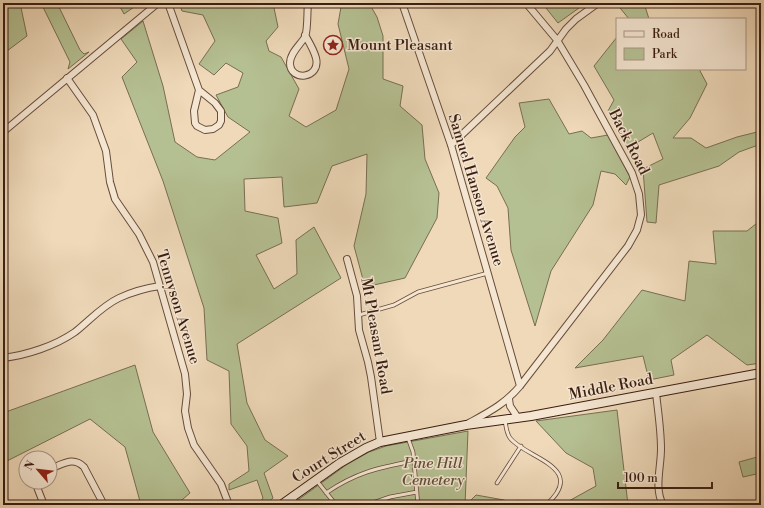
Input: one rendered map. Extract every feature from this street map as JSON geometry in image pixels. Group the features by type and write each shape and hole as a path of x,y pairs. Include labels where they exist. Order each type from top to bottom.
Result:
{"street":[{"path":"3,132 158,3"},
{"path":"168,3 199,90 215,103 221,111 221,121 213,129 205,130 197,126 195,123 194,111 199,90"},
{"path":"306,35 294,52 290,61 290,65 294,72 302,76 306,76 313,72 317,63 315,54 306,35 308,3"},
{"name":"Samuel Hanson Avenue","path":"402,3 451,145 520,386"},
{"name":"Back Road","path":"466,425 508,399 520,386 628,246 637,230 641,215 639,194 632,173 588,91 557,40 526,3"},
{"path":"451,145 550,51 557,40 576,19 598,3"},
{"name":"Tennyson Avenue","path":"67,78 93,115 106,151 112,191 119,206 144,243 153,262 185,374 187,394 185,411 188,428 194,445 221,484 229,505"},
{"name":"Mt Pleasant Road","path":"347,259 357,296 359,330 371,377 380,442"},
{"path":"3,358 20,355 54,343 74,332 118,299 132,293 160,286"},
{"name":"Middle Road","path":"466,425 518,418 761,373"},
{"path":"656,393 660,440 658,486 663,505"},
{"path":"508,399 510,406 518,418"},
{"name":"Court Street","path":"281,505 353,455 380,442 466,425"},
{"path":"58,466 73,461 79,462 84,467 104,505"},
{"path":"38,490 44,505"}],"lane":[{"path":"359,315 394,305 418,292 488,273"},
{"path":"505,420 508,434 514,442 549,464 558,473 560,478 558,490 546,505"},
{"path":"408,436 412,447 418,505"},
{"path":"497,483 521,446"},
{"path":"326,493 350,478 366,472 413,461"},
{"path":"316,480 336,505"},
{"path":"367,505 390,497 417,492"},
{"path":"292,498 300,505"},
{"path":"516,505 518,502 523,505"}],"green space":[{"path":"3,3 20,3 27,36 3,54"},
{"path":"41,3 57,3 80,50 84,54 89,52 68,69 70,62"},
{"path":"118,3 136,3 137,5 124,14"},
{"path":"179,3 273,3 278,27 266,41 269,51 281,57 299,89 289,116 306,127 336,110 349,69 338,24 341,7 335,3 369,3 377,17 383,36 383,79 403,86 400,106 422,125 425,159 439,193 437,218 405,278 365,287 354,246 366,194 367,154 332,166 317,203 284,207 282,177 244,179 245,211 278,218 282,243 256,255 274,289 297,274 296,240 314,227 341,278 237,344 247,403 265,440 288,456 264,473 273,498 265,505 258,505 263,498 257,480 229,490 229,484 249,471 247,446 231,424 229,371 207,360 204,308 163,181 122,77 137,62 121,39 143,21 163,86 175,142 197,157 215,160 250,132 228,117 216,95 238,87 243,73 226,63 214,75 199,64 215,41 203,15 182,11"},
{"path":"542,3 586,3 558,23"},
{"path":"616,3 644,3 649,18 628,18"},
{"path":"616,38 616,70 700,70 707,84 690,118 673,138 691,138 706,148 737,137 761,131 761,144 739,152 719,166 659,185 656,223 647,222 643,169 663,159 653,133 628,148 608,111 614,100 594,66"},
{"path":"549,99 569,134 582,131 591,138 608,135 630,177 626,185 615,174 601,171 593,205 551,271 535,326 511,250 508,208 497,186 486,178 515,137 525,127 519,103"},
{"path":"761,220 761,363 747,365 707,335 671,360 674,375 649,380 643,356 575,368 603,340 642,290 685,301 689,261 716,264 713,231 747,231"},
{"path":"135,365 153,432 190,493 176,505 141,505 125,447 90,419 29,450 18,450 18,455 3,463 3,413"},
{"path":"617,410 628,505 565,505 567,502 596,486 593,468 566,453 536,421"},
{"name":"Pine Hill Cemetery","path":"468,431 465,505 291,505 346,465 369,452 386,446"},
{"path":"761,456 761,473 743,477 739,462"},
{"path":"476,495 504,500 514,505 466,505"}],"place":[{"name":"Mount Pleasant","path":"333,45"}]}
